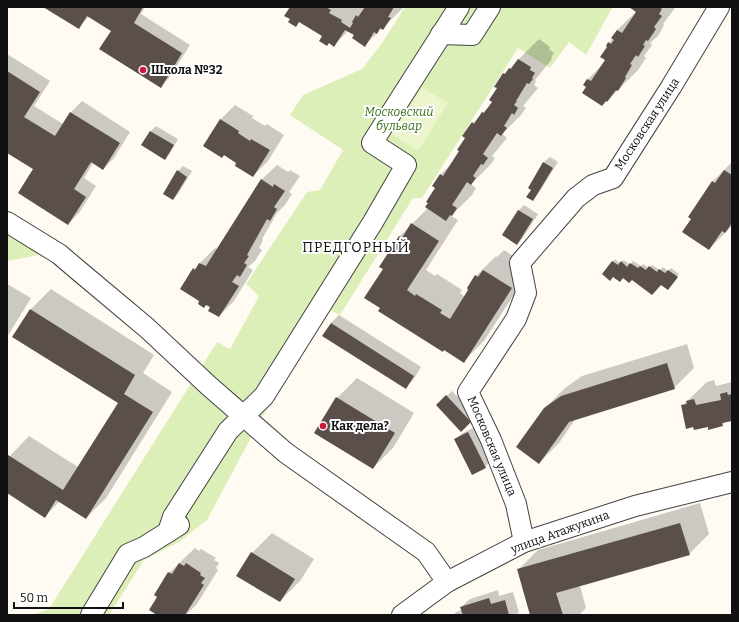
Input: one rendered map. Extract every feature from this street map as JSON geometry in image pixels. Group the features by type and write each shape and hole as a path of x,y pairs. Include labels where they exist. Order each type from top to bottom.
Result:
{"street":[{"path":"97,614 136,565 144,547 168,532 173,517 205,477 228,431 243,415 256,388 297,332 368,219 398,160 372,143 459,7"},
{"path":"441,34 472,35 490,7"},
{"name":"Московская улица","path":"524,542 516,504 491,440 468,392 516,319 526,293 520,263 576,198 593,185 613,178 671,87 719,7"},
{"path":"7,222 59,254 146,328 286,453 426,552 447,582"},
{"name":"улица Атажукина","path":"402,615 447,582 524,542 634,506 732,482"}],"green space":[{"name":"Московский бульвар","path":"405,7 612,8 586,55 569,42 550,68 518,48 422,198 413,198 340,315 324,307 283,372 289,376 262,417 207,520 179,542 144,560 109,615 33,615 49,609 217,342 230,349 259,296 246,284 307,192 320,190 343,150 290,115 303,95 362,69 382,43"},
{"path":"422,87 448,103 418,151 392,134"},
{"path":"7,215 65,250 7,261"}],"building":[{"path":"43,7 143,7 134,23 182,53 161,88 99,49 111,31 87,16 79,29"},
{"path":"290,7 326,7 331,10 329,13 342,20 341,22 350,28 356,15 358,17 365,7 394,7 388,17 391,18 383,30 380,28 377,34 374,32 365,47 352,38 354,35 345,30 334,47 329,43 327,46 319,41 322,36 299,22 296,27 288,22 290,19 284,16"},
{"path":"629,7 659,7 662,9 659,14 662,16 654,27 656,29 648,41 646,40 643,45 645,46 638,57 636,55 630,64 632,65 618,91 616,90 602,106 582,93 586,87 583,85 587,79 591,81 605,60 600,57 607,47 608,42 611,44 614,40 611,38 617,30 622,33 636,12"},
{"path":"518,59 531,67 530,70 535,73 532,78 533,79 529,84 527,83 516,101 514,105 518,108 514,115 512,113 504,126 507,128 501,136 497,133 483,154 488,158 483,165 481,164 473,176 476,178 471,185 467,182 452,205 457,208 452,216 450,215 446,221 425,207 428,203 426,202 435,188 432,186 440,174 443,176 459,151 457,150 465,138 462,136 472,122 474,124 482,112 484,113 492,102 489,100 497,88 494,87 503,73 505,74 509,68 511,69"},
{"path":"7,71 40,92 24,117 55,136 70,112 120,143 103,170 91,162 74,189 86,197 68,225 18,193 33,169 7,153"},
{"path":"220,119 239,131 238,133 250,141 251,139 270,150 253,177 235,166 236,163 224,155 222,158 203,146"},
{"path":"150,131 174,145 165,160 141,145"},
{"path":"543,162 553,168 533,201 526,197 531,190 528,188"},
{"path":"177,170 187,177 173,200 163,194"},
{"path":"724,170 732,175 732,223 725,233 722,231 709,250 682,232 691,219 688,217 712,181 715,183"},
{"path":"261,179 273,187 274,184 285,191 274,207 277,209 270,221 267,219 247,255 249,256 244,263 247,265 240,277 237,275 232,282 239,286 219,317 208,311 210,307 206,305 204,308 198,304 199,301 180,289 193,268 195,270 199,263 206,266"},
{"path":"518,210 533,219 517,245 502,235"},
{"path":"411,223 439,241 407,290 415,296 416,294 442,310 440,313 450,319 468,290 467,288 475,275 478,277 483,270 512,288 464,363 444,350 443,352 378,311 380,308 364,298 383,269 379,267 399,236 402,238"},
{"path":"612,261 618,265 621,261 627,267 630,263 638,268 640,266 646,270 649,266 657,272 659,269 665,273 668,270 678,277 668,290 661,285 652,295 632,280 629,283 623,278 620,282 613,277 610,281 602,274"},
{"path":"30,309 135,375 124,394 153,412 86,519 56,500 45,518 7,493 8,455 63,490 118,403 12,337"},
{"path":"331,323 414,376 406,389 322,336"},
{"path":"667,363 675,389 569,422 539,464 516,447 544,408 561,396"},
{"path":"727,392 728,395 732,394 732,421 722,423 723,426 708,430 708,427 694,430 693,427 686,429 681,405 687,404 686,401 694,399 696,405 721,400 720,394"},
{"path":"446,395 471,422 461,432 436,405"},
{"path":"336,397 395,433 373,469 314,433"},
{"path":"468,432 486,468 472,475 454,439"},
{"path":"680,523 690,555 556,593 563,615 530,615 517,569"},
{"path":"251,552 295,579 280,602 236,576"},
{"path":"179,563 184,566 186,563 201,573 200,575 205,578 201,583 204,585 185,615 157,615 149,610 157,597 154,595 168,572 172,574"},
{"path":"489,598 491,604 505,600 509,615 463,615 460,607"}],"place":[{"name":"Школа №32","path":"143,70"},
{"name":"Как дела?","path":"323,426"}],"district":[{"name":"ПРЕДГОРНЫЙ","path":"356,247"}]}
